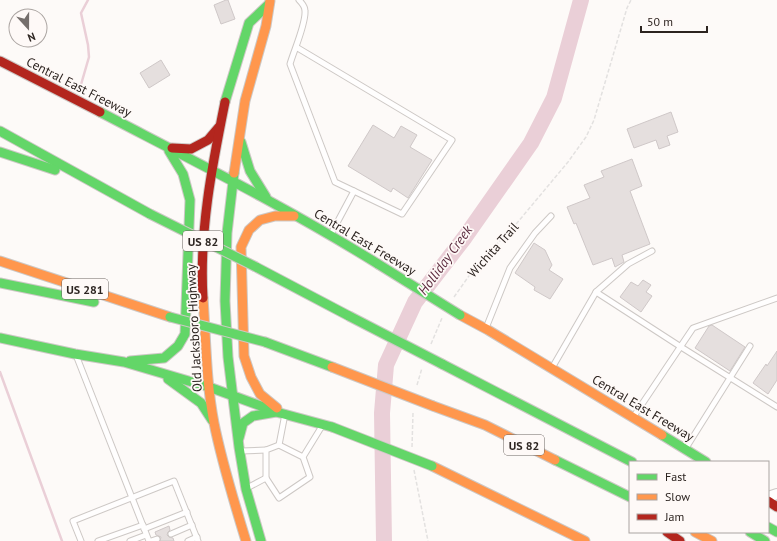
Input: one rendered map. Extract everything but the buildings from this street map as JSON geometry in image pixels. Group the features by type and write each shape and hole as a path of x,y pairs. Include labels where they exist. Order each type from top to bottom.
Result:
{"main road":[{"name":"Old Jacksboro Highway","path":"246,541 228,481 214,423 208,387 202,277 205,226 211,170 231,79 249,23 269,1"},
{"name":"Old Jacksboro Highway","path":"261,541 246,489 238,440 228,357 225,301 227,233 239,134 245,101 266,26 269,1"},
{"name":"Central East Freeway","path":"0,61 233,181 331,234 460,315 552,368 704,461"},
{"path":"166,147 191,149 208,140 220,126"},
{"name":"US 82","path":"0,130 150,214 442,364 606,447 638,461"},
{"path":"239,134 246,163 255,182 270,202"},
{"path":"124,362 164,358 178,346 185,334 190,200 188,183 180,166 166,147"},
{"path":"0,152 92,181"},
{"path":"282,413 260,394 251,377 244,356 241,247 244,237 251,227 262,218 296,216"},
{"name":"US 281","path":"0,261 170,316"},
{"name":"US 82","path":"0,283 170,316 265,342 485,425 612,487 629,505"},
{"path":"0,338 75,354 124,362 208,387 282,413 332,427 432,466 585,541"},
{"path":"160,373 201,403 214,423"},
{"path":"238,440 243,423 253,416 282,413"},
{"path":"606,447 630,461"},
{"path":"612,487 629,496"},
{"path":"668,533 680,541"},
{"path":"697,533 712,541"},
{"path":"752,533 765,541"}],"lane":[{"path":"296,47 452,140 402,214 335,182 290,64 306,10 299,0"},
{"path":"331,234 354,191"},
{"path":"486,329 510,268 535,233 551,216"},
{"path":"552,368 596,292 628,264 652,251"},
{"path":"596,292 777,407"},
{"path":"633,417 694,328 777,298"},
{"path":"685,449 750,346"},
{"path":"75,354 146,535 150,541 157,539"},
{"path":"279,445 282,413"},
{"path":"303,457 323,425"},
{"path":"240,451 266,450 279,445 303,457 310,477 280,498 266,478 266,450"},
{"path":"246,489 266,478"},
{"path":"81,541 73,521 174,481 198,539 188,541"},
{"path":"98,541 187,512"},
{"path":"171,534 192,526"},
{"path":"130,541 146,535"}],"path":[{"name":"Wichita Trail","path":"453,300 476,266 517,223 568,162 586,137 594,120 627,8 631,0"},
{"path":"429,349 443,317"},
{"path":"416,392 418,376 424,363"},
{"path":"412,447 413,407"},
{"path":"413,467 428,541"}],"waterway":[{"path":"80,88 89,57 81,13 88,0"},
{"name":"Holliday Creek","path":"384,541 382,413 386,365 415,302 465,237 531,143 554,98 581,0"},
{"path":"0,372 62,541"}],"traffic: fast":[{"path":"225,102 249,23 269,4"},
{"path":"100,112 275,204 378,264"},
{"path":"0,131 150,214"},
{"path":"241,142 250,171 266,197"},
{"path":"130,361 164,358 178,346 185,334 190,200 183,174 169,151"},
{"path":"0,152 55,170"},
{"path":"234,173 227,233 225,301 228,357 239,447 246,489 261,541"},
{"path":"150,214 256,267"},
{"path":"378,264 460,315"},
{"path":"256,267 349,316"},
{"path":"0,283 94,302"},
{"path":"349,316 442,364"},
{"path":"170,317 265,342"},
{"path":"0,338 75,354 124,362 209,387 280,413 332,427"},
{"path":"265,342 332,367"},
{"path":"442,364 630,461"},
{"path":"168,379 201,403 212,420"},
{"path":"239,438 243,423 253,416 276,412"},
{"path":"332,427 432,466"},
{"path":"662,435 704,461"},
{"path":"555,460 629,497"},
{"path":"769,528 777,532"},
{"path":"752,533 765,541"}],"traffic: slow":[{"path":"234,173 245,101 266,26 270,1"},
{"path":"277,408 260,394 251,377 244,356 241,247 249,230 260,220 275,216 294,216"},
{"path":"0,261 170,317"},
{"path":"203,298 211,408 224,468 246,541"},
{"path":"460,315 488,330 662,435"},
{"path":"332,367 433,406"},
{"path":"433,406 485,425 555,460"},
{"path":"432,466 585,541"},
{"path":"697,533 712,541"}],"traffic: jam":[{"path":"0,61 100,112"},
{"path":"203,298 202,273 205,224 211,175 225,102"},
{"path":"172,148 191,149 208,140 219,127"},
{"path":"769,502 777,507"},
{"path":"668,533 680,541"}]}
